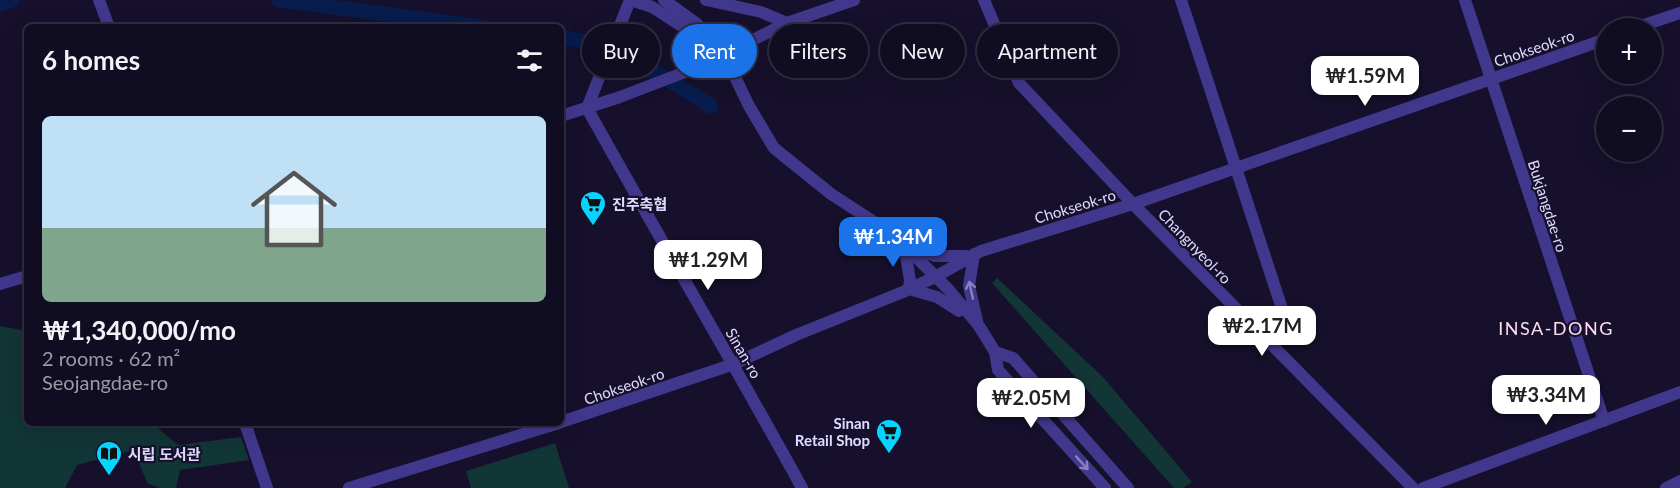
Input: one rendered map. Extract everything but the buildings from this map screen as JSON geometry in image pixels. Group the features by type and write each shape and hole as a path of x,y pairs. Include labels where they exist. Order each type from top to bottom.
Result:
{"street":[{"path":"587,108 630,0 652,7 680,24"},
{"path":"664,0 697,24"},
{"path":"706,0 762,6 787,23"},
{"path":"757,38 787,23 854,0"},
{"path":"1182,0 1288,327"},
{"name":"Bukjangdae-ro","path":"1465,0 1604,421"},
{"name":"Changnyeol-ro","path":"986,1 1019,83 1133,204 1413,488"},
{"path":"100,3 108,24"},
{"path":"1662,19 1680,13"},
{"name":"Chokseok-ro","path":"564,422 734,364 796,335 909,289 973,255 1133,204 1596,42"},
{"path":"564,115 672,77"},
{"path":"736,78 774,148 831,194 885,229 904,245 979,326 995,352 998,370 1105,488"},
{"name":"Sinan-ro","path":"587,108 661,242 734,364 802,488"},
{"path":"904,245 935,256 973,255 969,286 979,326"},
{"path":"904,245 910,280 909,289 937,297 979,326"},
{"path":"0,284 24,277"},
{"path":"995,352 1013,358 1128,488"},
{"path":"1422,488 1680,392"},
{"path":"246,426 267,488"},
{"name":"Chokseok-ro","path":"349,488 550,426"},
{"path":"1666,488 1680,481"}],"green space":[{"path":"997,278 1103,377 1192,482 1183,488 1174,488 992,283"},
{"path":"0,326 24,330 24,426 156,426 178,445 241,437 249,460 180,470 176,488 160,488 148,484 133,450 77,465 65,488 0,488"},
{"path":"555,443 569,488 471,488 466,471"}],"waterway":[{"path":"0,4 12,0"},
{"path":"279,0 460,24"},
{"path":"564,38 601,47 620,55 711,106 707,105"}],"place":[{"name":"진주축협","path":"593,227"},
{"name":"Sinan Retail Shop","path":"889,455"},
{"name":"시립 도서관","path":"109,477"}],"district":[{"name":"INSA-DONG","path":"1556,328"}]}
